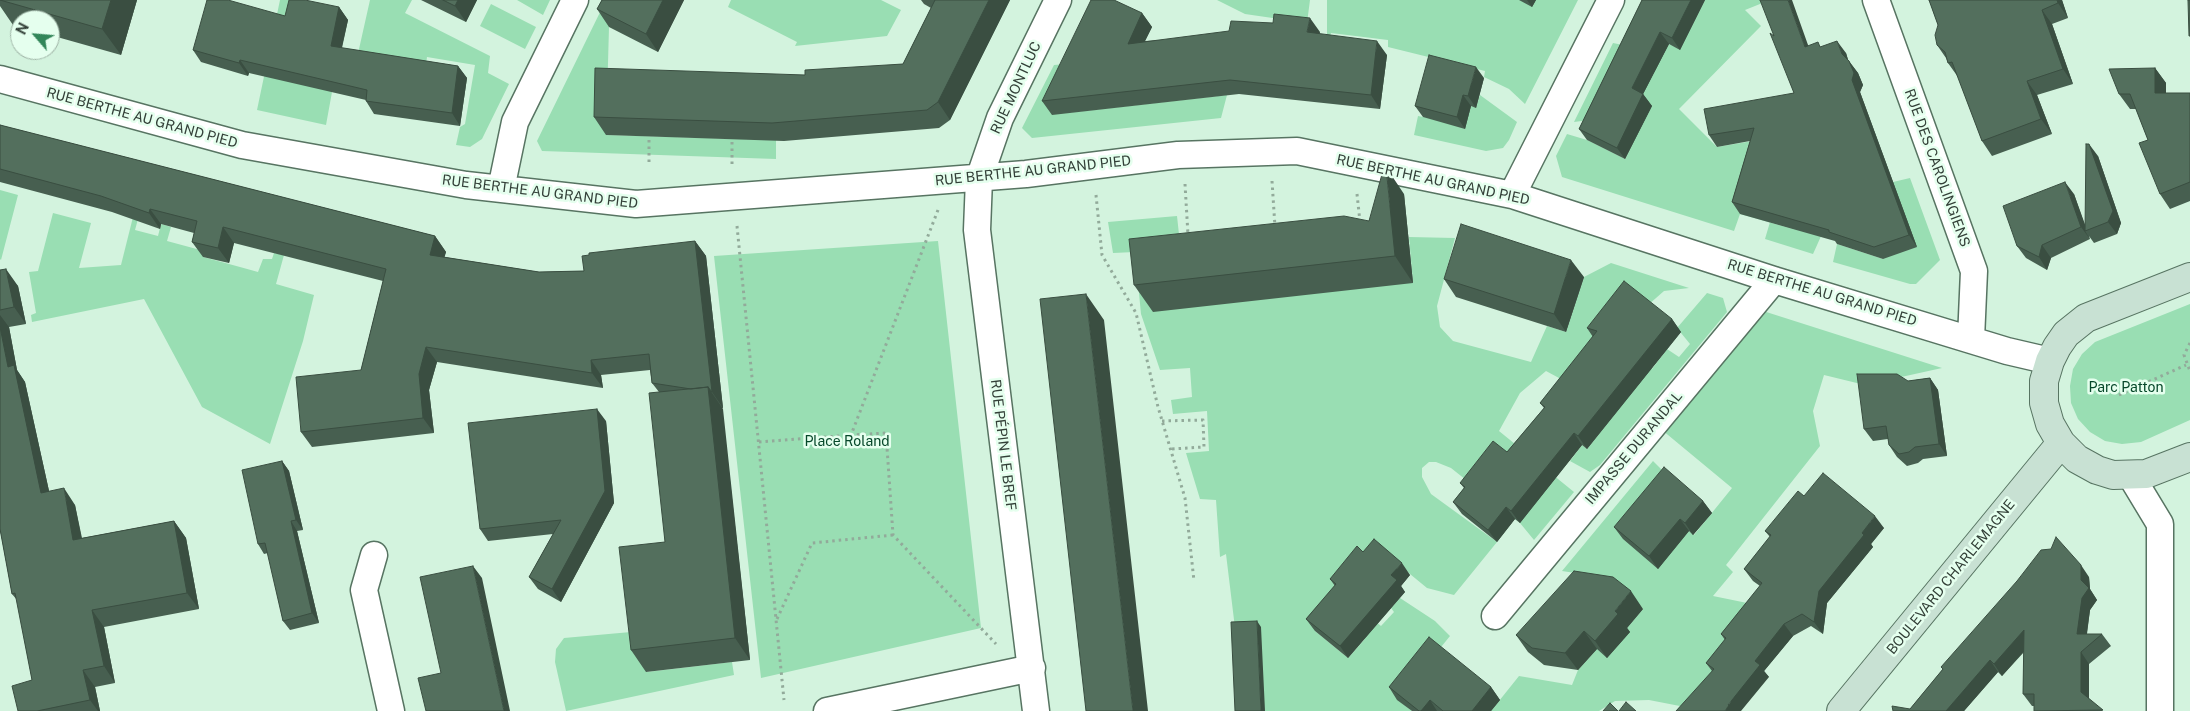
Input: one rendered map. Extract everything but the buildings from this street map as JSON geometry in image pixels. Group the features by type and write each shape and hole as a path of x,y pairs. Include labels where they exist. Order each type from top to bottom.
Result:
{"street":[{"path":"501,189 515,122 575,0"},
{"name":"RUE MONTLUC","path":"979,178 1000,118 1058,0"},
{"path":"1512,195 1611,0"},
{"name":"RUE DES CAROLINGIENS","path":"1876,0 1974,271 1971,339"},
{"name":"RUE BERTHE AU GRAND PIED","path":"0,79 242,145 466,185 636,204 979,178 1178,155 1296,151 1512,195 1774,280 1971,339 2050,360"},
{"name":"RUE PÉPIN LE BREF","path":"979,178 977,230 979,249 1036,711"},
{"path":"2190,277 2086,318 2066,334 2050,360 2044,381 2044,403 2050,424 2061,443 2077,459 2097,470 2130,476 2161,469 2190,457"},
{"name":"IMPASSE DURANDAL","path":"1495,616 1774,280"},
{"name":"BOULEVARD CHARLEMAGNE","path":"1841,711 2061,443"},
{"path":"2130,476 2160,524 2160,711"},
{"path":"374,555 364,590 391,711"},
{"path":"827,711 1032,668"}],"path":[{"path":"648,162 649,136"},
{"path":"732,139 732,164"},
{"path":"1272,178 1275,233"},
{"path":"1185,181 1189,243"},
{"path":"1356,186 1360,223"},
{"path":"1095,190 1102,255 1136,313 1162,421 1185,498 1194,581"},
{"path":"851,435 939,207"},
{"path":"736,218 784,700"},
{"path":"2190,343 2184,355 2186,365 2190,371"},
{"path":"2119,395 2186,365"},
{"path":"1162,421 1203,420 1204,448 1170,449"},
{"path":"759,442 886,433 893,535 996,644"},
{"path":"777,619 812,543 893,535"}],"green space":[{"path":"280,0 300,0 332,92 326,125 257,110"},
{"path":"370,0 412,0 405,13 490,56 488,73 509,84 482,139 470,147 456,145 460,127 465,124 475,65 427,57 425,72 357,58"},
{"path":"517,0 550,0 543,15"},
{"path":"606,0 623,0 609,27 606,135 776,140 776,159 542,151 537,141"},
{"path":"731,0 881,0 901,10 887,36 795,46 797,42 728,7"},
{"path":"1217,0 1310,0 1307,23 1245,14"},
{"path":"1327,0 1578,0 1525,104 1509,89 1484,77 1485,71 1388,47 1388,40 1331,33 1327,47"},
{"path":"1705,0 1764,0 1765,2 1745,10 1761,26 1679,109 1717,147 1788,135 1822,234 1813,254 1765,239 1770,222 1740,214 1734,231 1562,177 1556,156 1567,134 1587,140 1625,159 1651,106 1597,119 1574,122 1613,43 1633,47 1669,44 1680,49"},
{"path":"491,4 536,27 525,49 480,26"},
{"path":"1078,63 1065,113 1227,95 1221,118 1032,138 1022,128 1054,65"},
{"path":"1480,95 1517,122 1503,148 1486,151 1414,135 1418,116 1423,117 1471,106 1476,107"},
{"path":"1910,178 1940,260 1916,284 1910,284 1833,262 1837,244 1883,259 1893,182"},
{"path":"0,190 18,195 1,260 0,259"},
{"path":"53,213 91,223 79,268 121,265 133,217 138,219 135,230 158,236 161,224 171,227 167,241 204,251 203,257 258,272 263,259 272,259 274,253 284,255 276,284 314,295 303,341 270,444 202,407 144,299 32,322 31,315 36,313 29,272 38,271"},
{"path":"1177,216 1182,262 1413,283 1409,237 1455,238 1437,306 1440,327 1453,341 1531,362 1547,326 1566,332 1584,277 1611,263 1689,288 1664,291 1648,305 1604,331 1652,369 1667,349 1679,357 1690,344 1677,328 1707,293 1723,298 1727,312 1600,465 1590,472 1570,461 1582,445 1587,449 1614,415 1572,385 1546,371 1520,393 1499,431 1574,492 1534,540 1520,523 1451,468 1436,462 1429,462 1422,468 1422,477 1431,494 1497,542 1454,595 1427,588 1382,551 1315,631 1348,658 1364,640 1374,620 1381,626 1394,612 1391,608 1400,598 1435,621 1450,636 1398,700 1412,711 1265,711 1235,628 1226,554 1220,557 1216,500 1200,499 1186,453 1209,451 1207,411 1173,414 1171,400 1192,397 1190,368 1160,370 1141,314 1135,252 1113,253 1108,222"},
{"name":"Place Roland","path":"938,241 981,628 761,678 714,256"},
{"name":"Parc Patton","path":"2190,304 2190,420 2141,442 2122,444 2105,441 2090,432 2078,419 2071,403 2070,386 2073,369 2082,354 2095,342"},
{"path":"1760,310 1942,368 1865,385 1824,375 1813,411 1820,446 1726,565 1733,572 1713,596 1757,605 1735,650 1685,707 1649,700 1615,701 1599,711 1491,711 1519,676 1572,685 1578,670 1597,649 1627,628 1643,609 1595,576 1562,571 1653,461 1672,480 1657,568 1689,531 1694,535 1732,488 1662,430"},
{"path":"642,631 647,672 732,662 734,675 566,711 555,662 556,649 564,638"}]}
